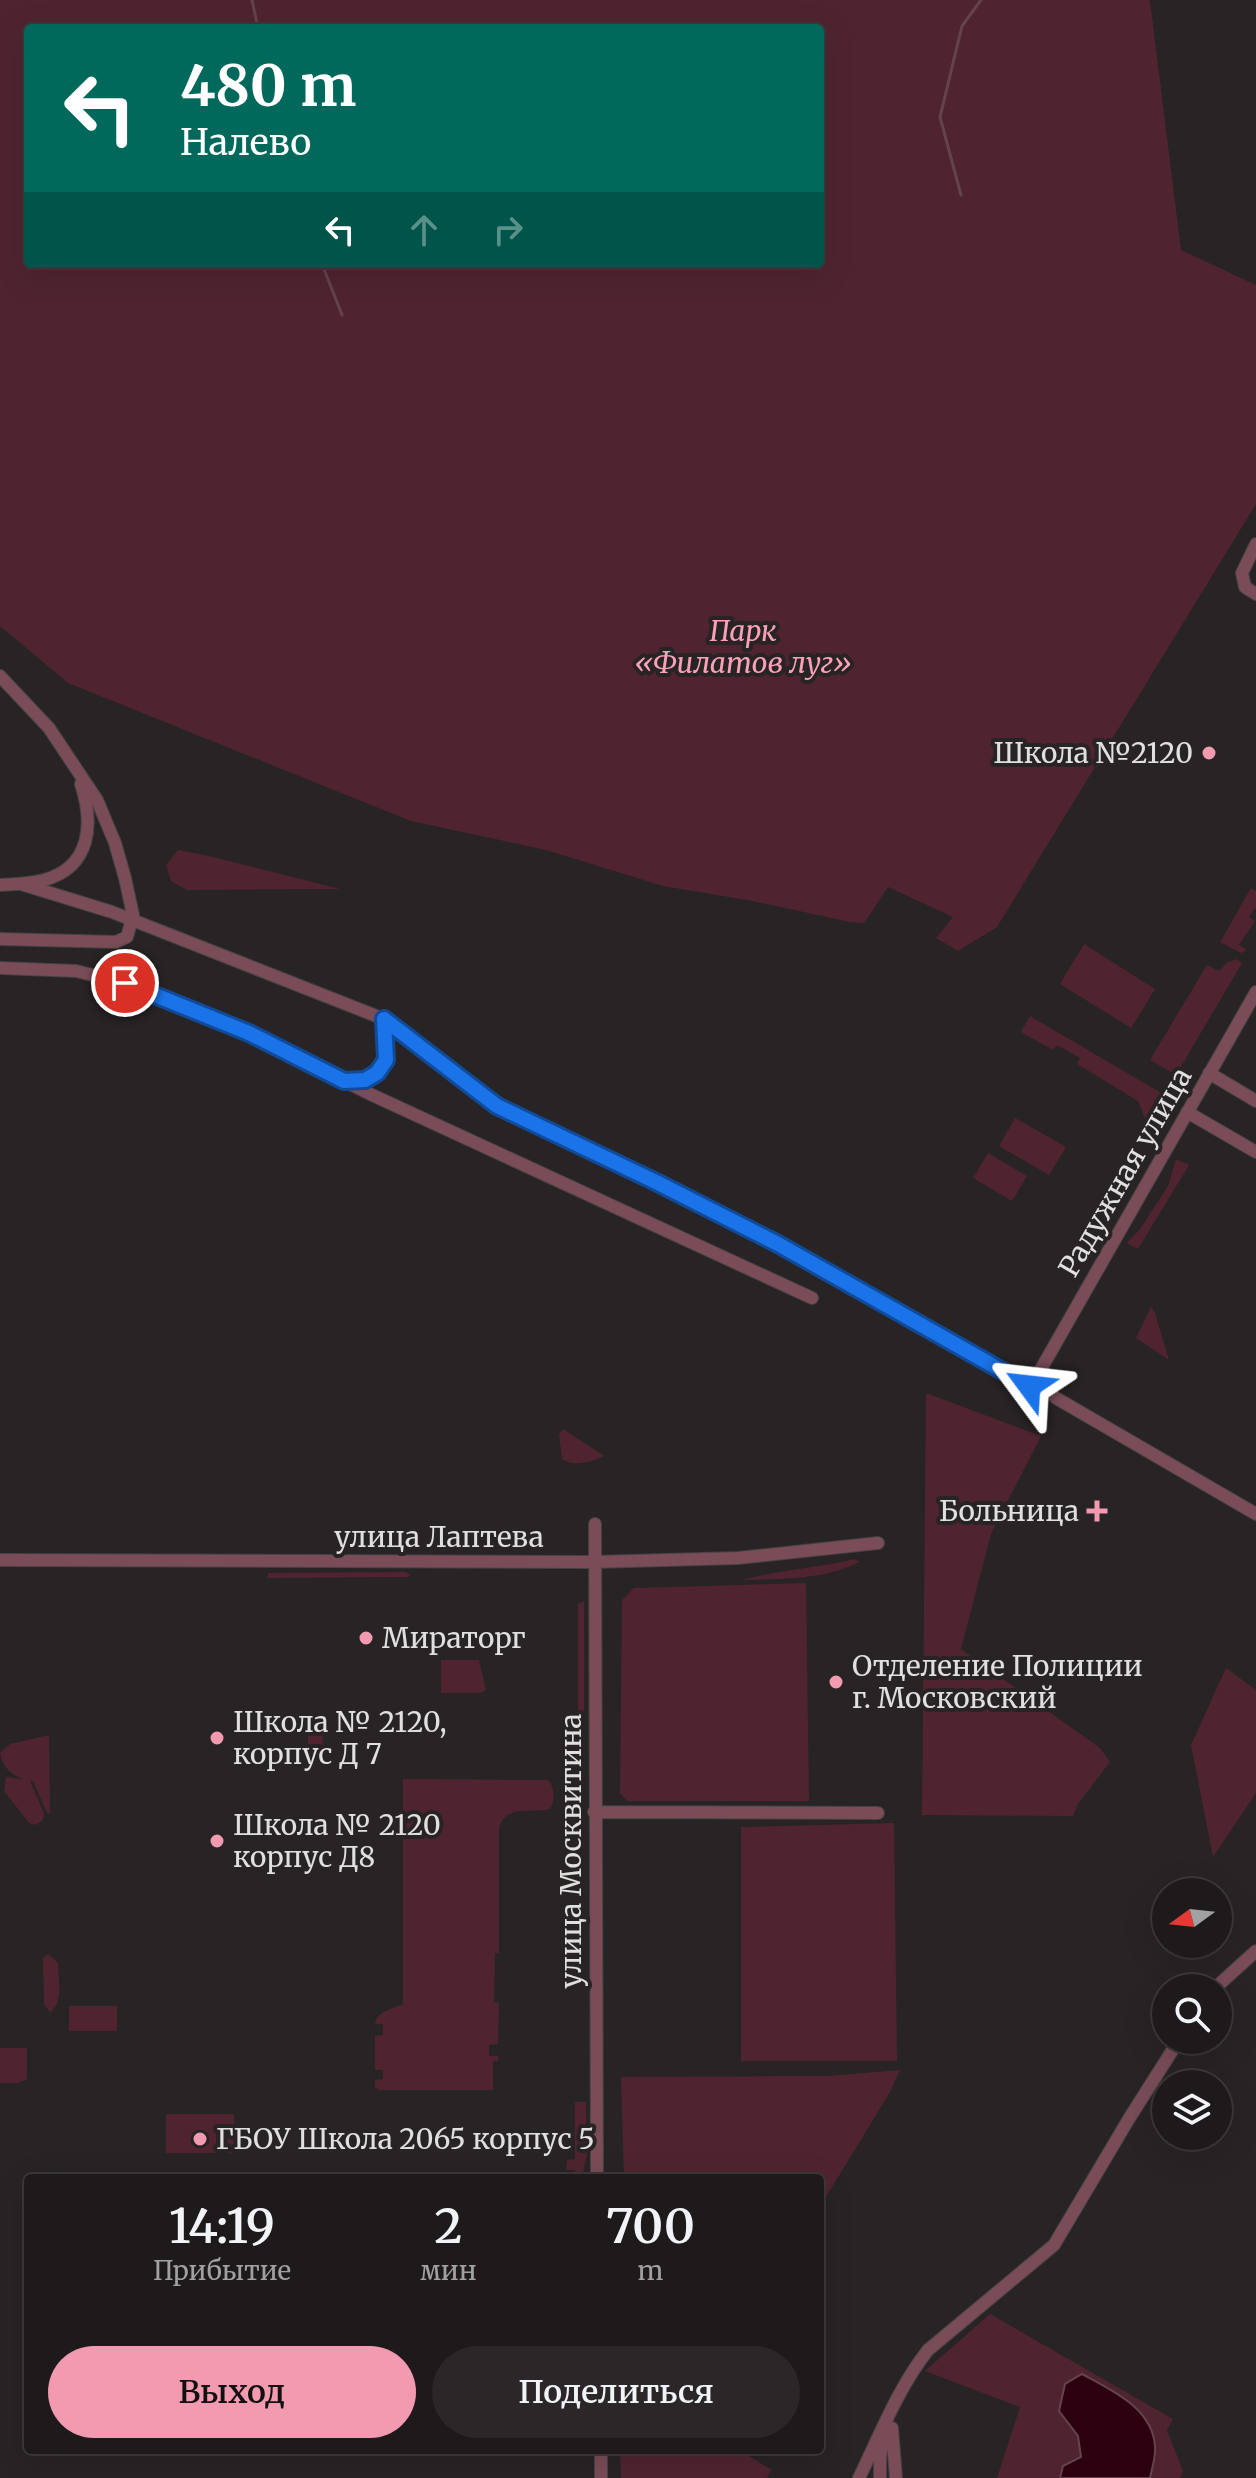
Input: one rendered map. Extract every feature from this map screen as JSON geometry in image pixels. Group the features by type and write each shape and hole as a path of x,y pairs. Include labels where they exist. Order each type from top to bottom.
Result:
{"street":[{"path":"1256,544 1242,573 1245,587 1256,594"},
{"path":"0,676 49,728 97,800 115,843 133,915 127,937 116,942 0,939"},
{"path":"0,885 45,880 60,874 80,855 89,830 86,799 73,762"},
{"path":"21,884 112,912 384,1019 497,1106 778,1244 1029,1386"},
{"path":"0,968 76,971 125,983 249,1033 344,1081 812,1298"},
{"name":"Радужная улица","path":"1256,992 1041,1369 1048,1393 1256,1514"},
{"path":"344,1081 365,1080 377,1073 386,1060 384,1019"},
{"path":"1209,1073 1256,1101"},
{"path":"1187,1112 1256,1152"},
{"name":"улица Москвитина","path":"595,1524 597,2174"},
{"name":"улица Лаптева","path":"0,1560 594,1562 738,1558 878,1543"},
{"path":"594,1812 878,1813"},
{"path":"1231,1974 1256,1951"},
{"path":"859,2478 917,2363 928,2350 1054,2245 1170,2054"},
{"path":"880,2478 880,2455 891,2413"},
{"path":"891,2413 896,2478"},
{"path":"601,2454 601,2478"}],"green space":[{"name":"Парк «Филатов луг»","path":"0,0 1150,0 1181,250 1256,285 1256,504 997,927 958,951 936,938 953,917 888,887 864,923 850,922 663,886 546,850 411,821 68,683 0,626"},
{"path":"178,850 340,889 187,890 171,881 166,865"},
{"path":"1251,888 1256,891 1256,909 1249,917 1255,921 1239,945 1247,950 1241,953 1220,942"},
{"path":"1084,944 1155,989 1131,1028 1060,984"},
{"path":"1236,959 1242,963 1176,1075 1150,1060 1207,965 1219,971"},
{"path":"1030,1016 1168,1097 1150,1131 1138,1101 1077,1064 1080,1058 1057,1045 1053,1050 1021,1032"},
{"path":"1015,1118 1066,1147 1049,1175 999,1146"},
{"path":"988,1153 1027,1176 1012,1201 973,1178"},
{"path":"1176,1159 1189,1165 1138,1249 1127,1243 1168,1186"},
{"path":"1151,1307 1155,1313 1169,1360 1136,1338"},
{"path":"926,1393 1041,1436 991,1534 961,1649 1100,1748 1110,1762 1078,1804 1073,1816 922,1815"},
{"path":"563,1429 604,1456 577,1463 562,1459 559,1434"},
{"path":"855,1559 859,1562 817,1575 742,1580 827,1565"},
{"path":"406,1572 410,1575 408,1577 267,1578 268,1573"},
{"path":"806,1583 809,1801 627,1801 620,1793 622,1600 634,1588"},
{"path":"584,1601 584,1761 578,1766 578,1604"},
{"path":"441,1660 479,1660 486,1690 480,1693 441,1693"},
{"path":"1226,1668 1256,1690 1256,1793 1213,1857 1191,1745"},
{"path":"316,1715 322,1715 323,1763 317,1764 308,1757 308,1724"},
{"path":"49,1735 50,1813 47,1813 33,1781 30,1781 44,1813 43,1820 35,1825 29,1823 4,1791 6,1777 22,1779 7,1769 0,1753 10,1744"},
{"path":"403,1779 548,1780 552,1786 550,1809 514,1812 503,1820 499,1828 499,1953 495,1953 494,2002 499,2003 498,2044 489,2045 489,2056 498,2056 498,2061 493,2061 493,2090 379,2090 375,2087 375,2080 383,2079 383,2070 375,2070 375,2036 383,2035 383,2024 375,2024 376,2020 382,2013 403,2004"},
{"path":"894,1823 897,2061 741,2061 741,1827"},
{"path":"48,1954 58,1963 59,1983 57,2003 50,2012 44,2005 43,1958"},
{"path":"69,2006 117,2006 117,2031 69,2031"},
{"path":"0,2048 27,2048 27,2079 18,2083 0,2083"},
{"path":"900,2070 890,2092 824,2200 824,2174 624,2174 621,2077 828,2076"},
{"path":"575,2102 586,2102 587,2154 583,2174 566,2170 567,2160 575,2159"},
{"path":"166,2114 234,2114 234,2153 166,2153"},
{"path":"990,2314 1173,2419 1167,2430 1183,2471 1180,2478 997,2478 1020,2407 925,2371"},
{"path":"620,2454 746,2454 772,2470 767,2476 769,2478 621,2478"}],"shaded area":[{"path":"1082,2374 1129,2402 1147,2421 1155,2447 1150,2478 1060,2478 1063,2466 1081,2457 1078,2436 1059,2411 1065,2384"}],"waterway":[{"path":"252,0 257,24"},
{"path":"961,195 940,117 962,26 981,0"},
{"path":"324,268 342,315"}],"place":[{"name":"Школа №2120","path":"1209,753"},
{"name":"Больница","path":"1097,1511"},
{"name":"Мираторг","path":"366,1638"},
{"name":"Отделение Полиции г. Московский","path":"836,1682"},
{"name":"Школа № 2120, корпус Д 7","path":"217,1738"},
{"name":"Школа № 2120 корпус Д8","path":"217,1841"},
{"name":"ГБОУ Школа 2065 корпус 5","path":"200,2139"}],"route":[{"path":"125,983 249,1033 344,1081 365,1080 377,1073 386,1060 384,1019 497,1106 778,1244 1029,1386"}]}
